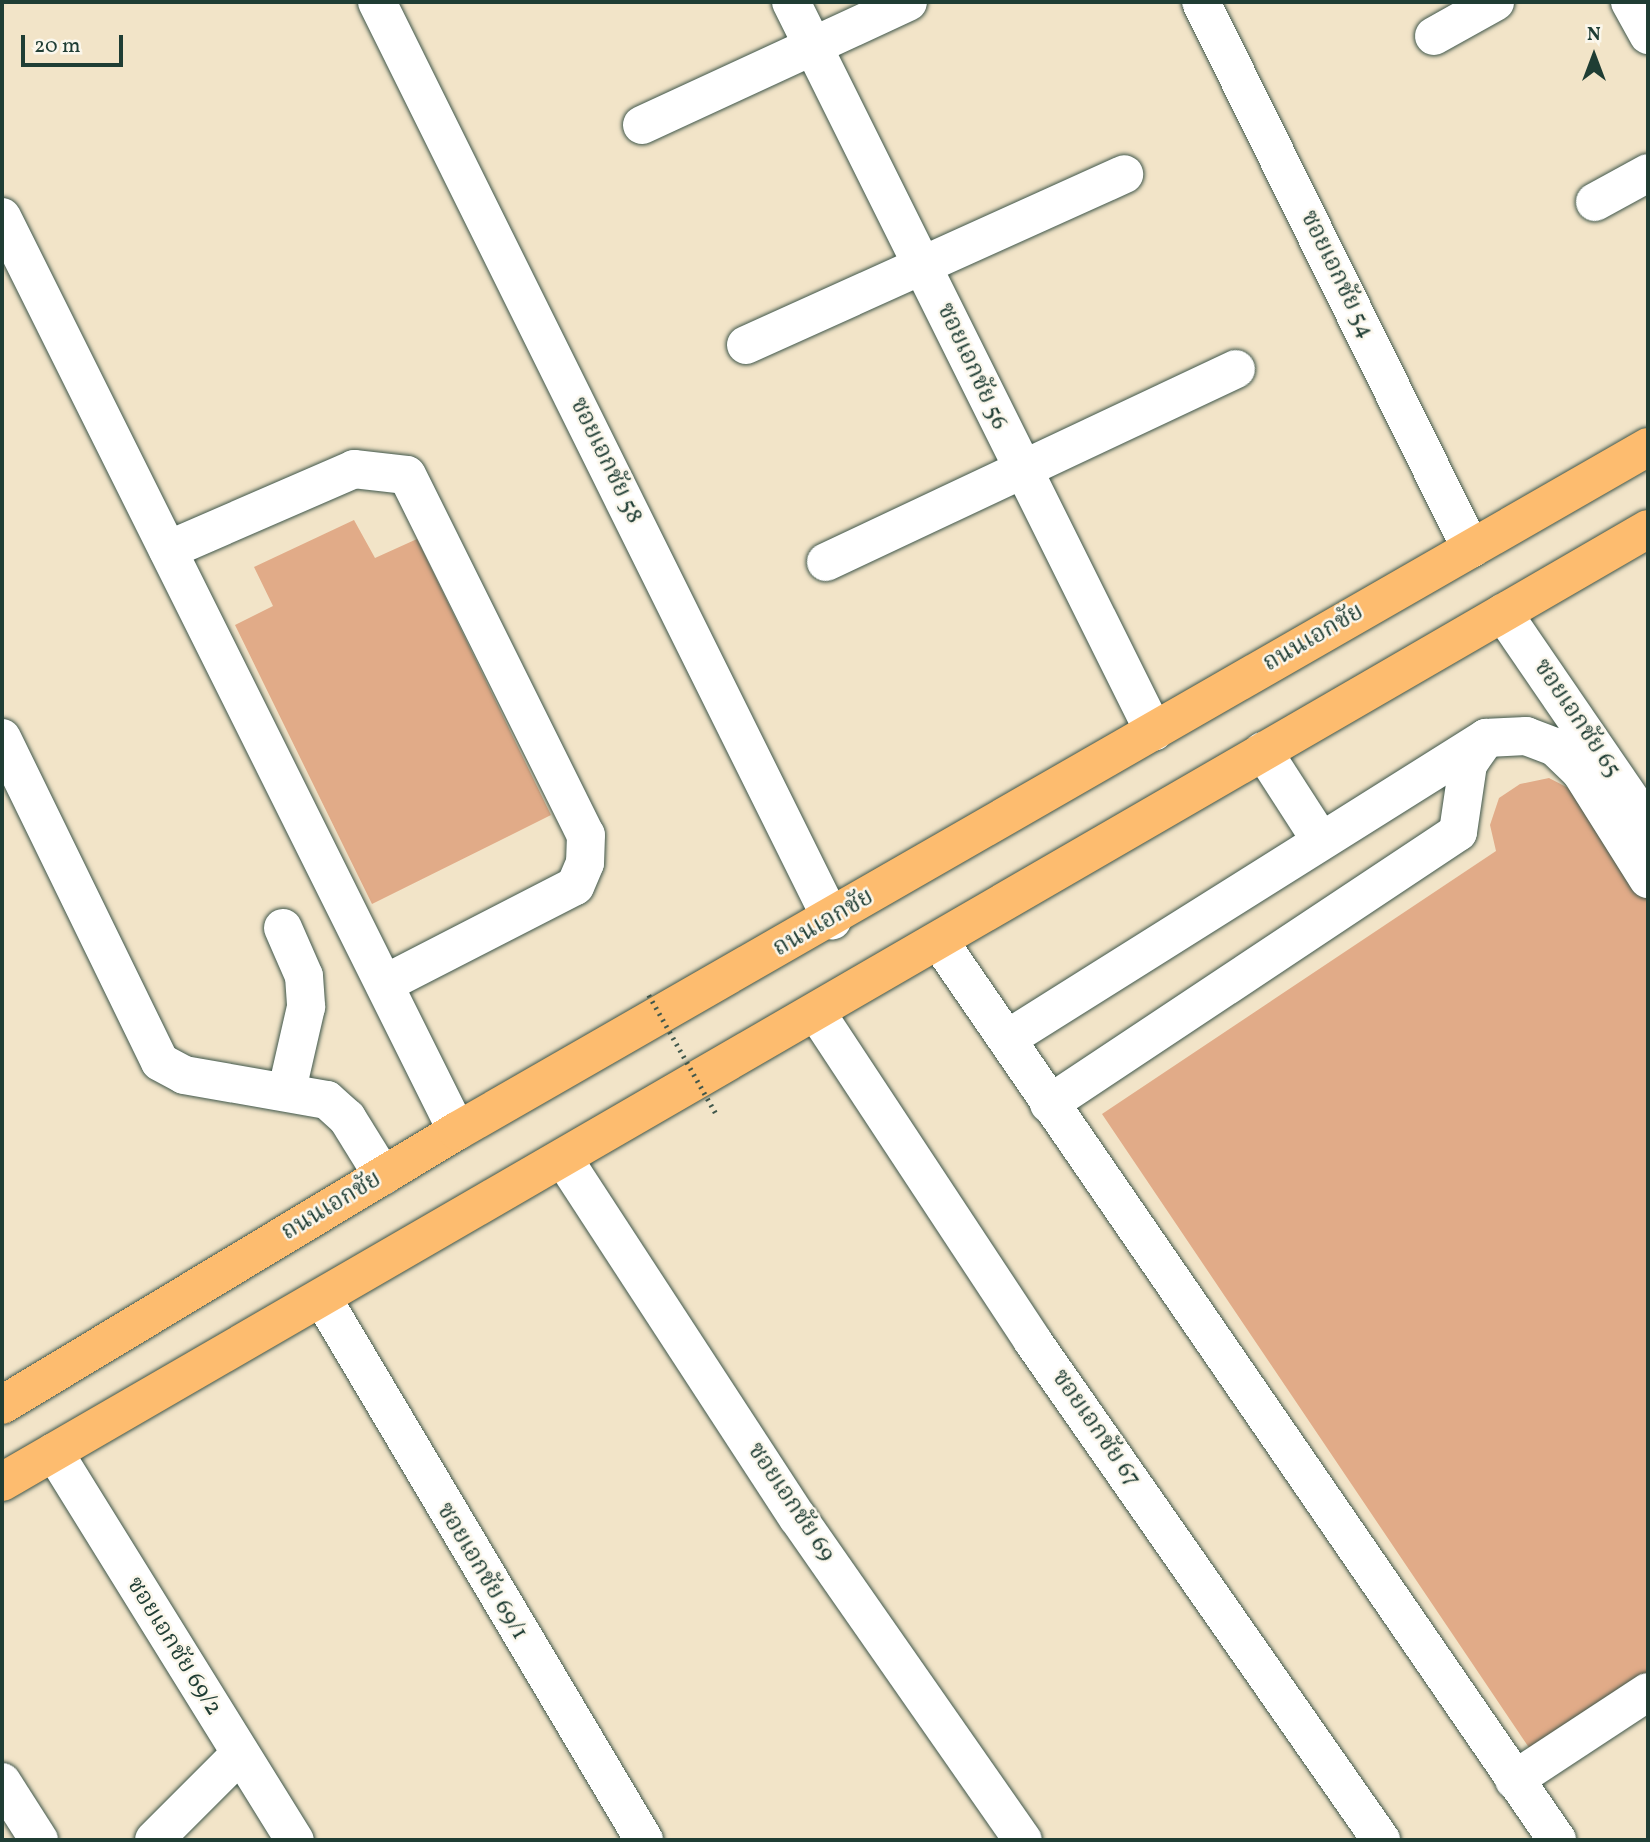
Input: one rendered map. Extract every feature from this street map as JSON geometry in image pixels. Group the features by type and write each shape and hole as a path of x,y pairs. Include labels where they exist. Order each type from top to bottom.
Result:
{"main road":[{"name":"ถนนเอกชัย","path":"2,1405 457,1131 832,920 1648,447"},
{"path":"2,1482 324,1301 1263,751 1648,529"}],"street":[{"name":"ซอยเอกชัย 58","path":"377,2 832,920"},
{"name":"ซอยเอกชัย 56","path":"791,2 922,261 1019,471 1154,732"},
{"path":"642,125 811,44 908,2"},
{"name":"ซอยเอกชัย 54","path":"1201,2 1471,549"},
{"path":"1434,36 1495,2"},
{"path":"1630,2 1648,35"},
{"path":"1595,202 1648,173"},
{"path":"746,345 922,261 1124,174"},
{"path":"2,217 386,983 457,1131"},
{"path":"826,562 1236,369"},
{"path":"168,550 354,469 407,475 586,835 585,863 575,886 386,983"},
{"name":"ซอยเอกชัย 65","path":"1503,613 1648,825"},
{"path":"1007,1039 1319,838 1486,738 1526,736 1555,747 1580,771 1648,878"},
{"path":"2,738 160,1062 184,1075 287,1090 327,1100 347,1118 383,1176"},
{"path":"1049,1104 1458,832 1468,764 1486,738"},
{"path":"1263,751 1319,838"},
{"path":"283,928 304,976 306,1007 287,1090"},
{"path":"939,941 1557,1840"},
{"name":"ซอยเอกชัย 67","path":"816,1012 1032,1340 1381,1840"},
{"name":"ซอยเอกชัย 69","path":"565,1161 798,1518 1023,1840"},
{"name":"ซอยเอกชัย 69/1","path":"324,1301 644,1840"},
{"name":"ซอยเอกชัย 69/2","path":"54,1452 295,1840"},
{"path":"1514,1780 1648,1692"},
{"path":"154,1840 240,1754"},
{"path":"2,1782 38,1840"}],"path":[{"path":"649,995 718,1115"}],"building":[{"path":"354,520 375,558 417,539 551,815 372,904 235,625 273,606 254,567"},
{"path":"1549,778 1578,793 1648,890 1648,1680 1534,1755 1102,1114 1496,851 1490,825 1499,798 1520,784"}]}
